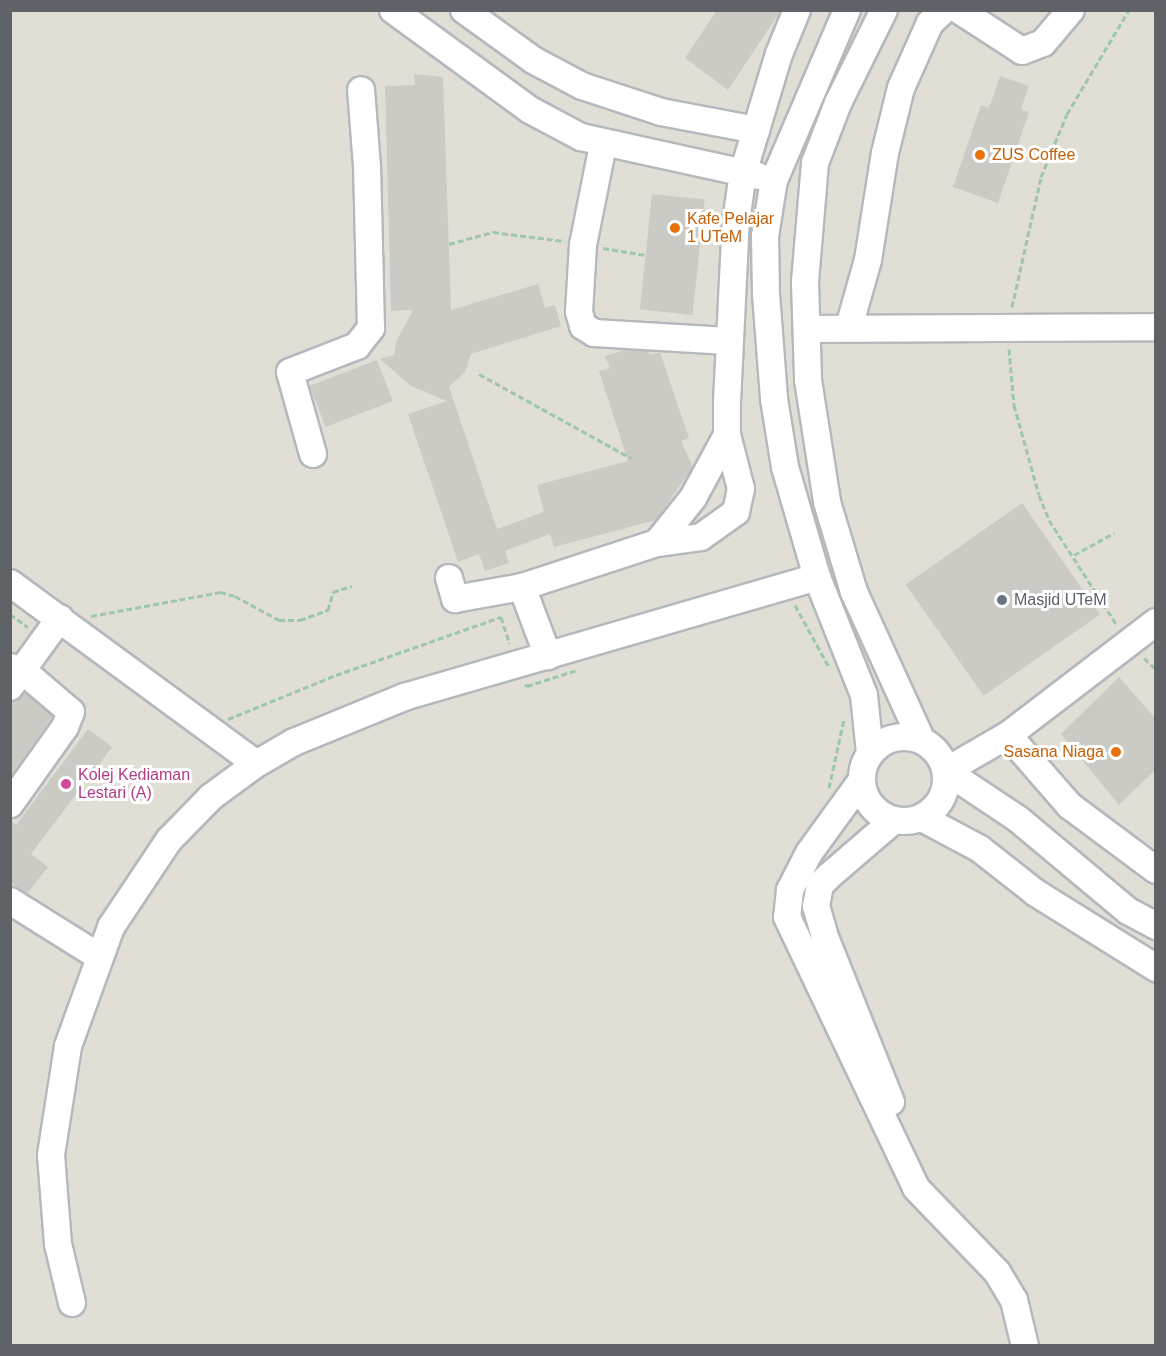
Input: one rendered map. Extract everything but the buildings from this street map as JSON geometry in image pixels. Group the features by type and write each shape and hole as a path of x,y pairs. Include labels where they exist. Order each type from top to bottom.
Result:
{"street":[{"path":"393,10 530,110 603,145 774,180"},
{"path":"464,10 533,60 582,86 661,112 756,130"},
{"path":"449,578 455,599 522,587 657,543 701,537 736,512 741,489 728,435 728,341 735,231 743,173 797,10"},
{"path":"847,10 774,180 765,236 774,399 785,467 817,577 864,695 870,753 862,780 809,853 790,890 787,917 916,1188 997,1272 1014,1300 1025,1346"},
{"path":"884,10 838,103 815,164 805,282 808,380 827,502 854,592 921,739"},
{"path":"849,327 868,260 885,153 901,88 930,23 944,10"},
{"path":"959,10 1022,51 1043,43 1071,10"},
{"path":"314,454 290,372 357,346 371,328 367,166 361,90"},
{"path":"603,145 583,245 579,312 588,331 728,341"},
{"path":"807,328 1008,325 1045,330 1155,327"},
{"path":"657,543 693,498 707,466 728,435"},
{"path":"72,1303 58,1244 51,1155 68,1046 98,956 138,882 169,840 211,797 256,764 350,717 404,697 817,577"},
{"path":"10,583 256,764"},
{"path":"522,587 548,656"},
{"path":"10,804 65,727 71,712 15,675 60,618"},
{"path":"946,771 1008,735 1155,622"},
{"path":"1008,735 1071,806 1154,866"},
{"path":"870,753 893,738 921,739 933,747 946,771 1018,819 1128,911 1155,926"},
{"path":"922,818 942,798 946,771"},
{"path":"862,780 871,806 894,820 922,818 980,849 1036,893 1155,968"},
{"path":"894,820 820,885 816,906 825,938 909,1146 916,1188"},
{"path":"10,901 98,956"}],"path":[{"path":"449,244 493,232 645,255"},
{"path":"479,374 631,458"},
{"path":"1074,555 1114,533"},
{"path":"60,618 98,615 220,592 235,596 279,620 300,620 327,610 333,592 352,585"}],"shaded area":[{"path":"11,11 1155,11 1155,1345 11,1345"}],"place":[{"name":"ZUS Coffee","path":"980,155"},
{"name":"Kafe Pelajar 1 UTeM","path":"675,228"},
{"name":"Masjid UTeM","path":"1002,600"},
{"name":"Sasana Niaga","path":"1116,752"},
{"name":"Kolej Kediaman Lestari (A)","path":"66,784"}]}
